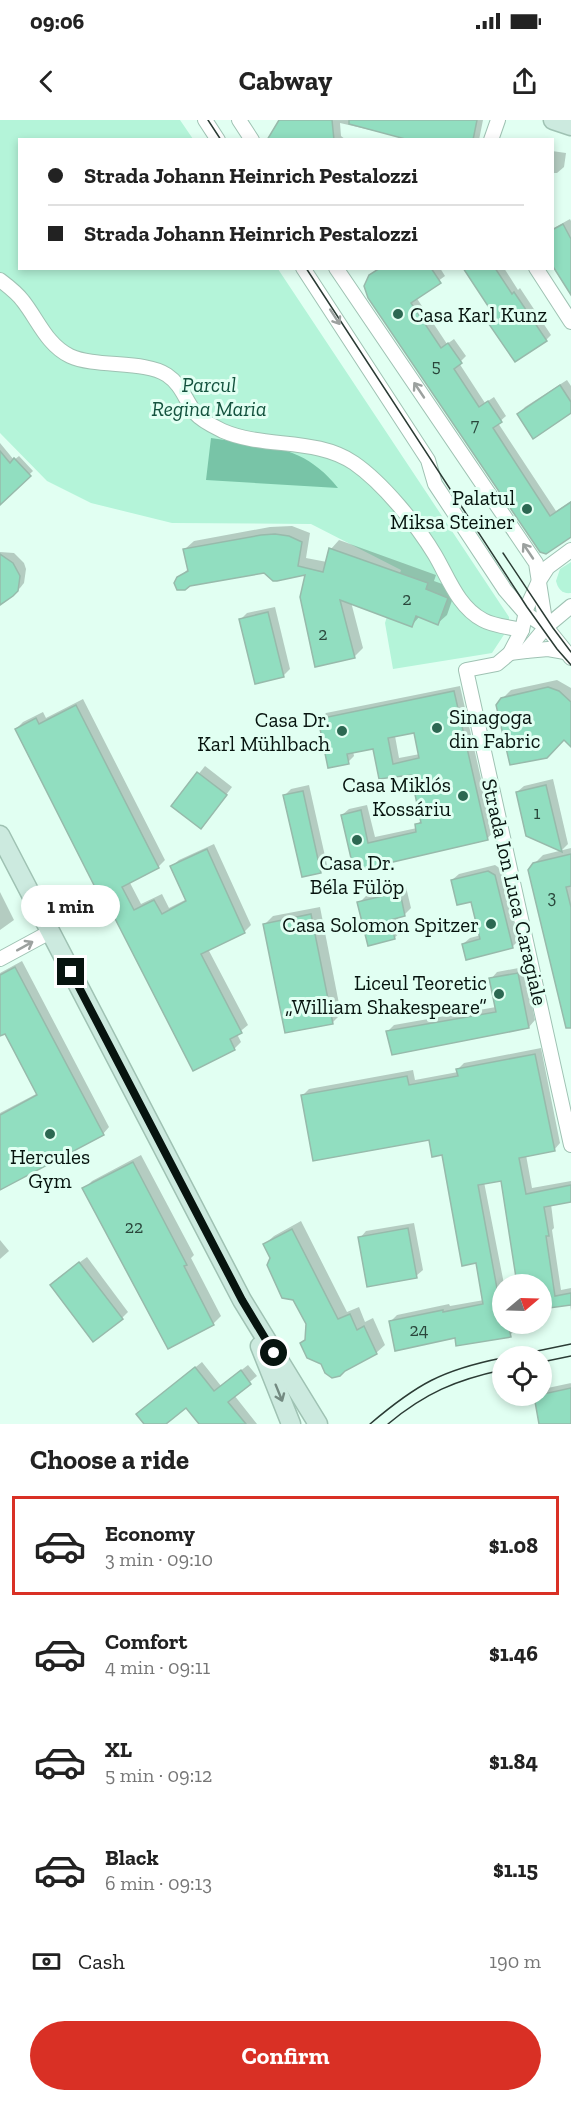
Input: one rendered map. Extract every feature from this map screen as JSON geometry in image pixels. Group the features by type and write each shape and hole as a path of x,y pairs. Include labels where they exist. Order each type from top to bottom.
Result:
{"main road":[{"path":"553,120 571,126"},
{"path":"0,835 242,1300 318,1424"},
{"path":"242,1300 291,1424"}],"street":[{"path":"205,120 217,138"},
{"path":"239,120 251,138"},
{"path":"492,138 498,120"},
{"path":"304,270 428,460 435,484 506,590 525,613 546,627 568,655"},
{"path":"338,270 536,563 546,627"},
{"path":"537,270 571,322"},
{"path":"0,280 22,299 51,342 70,356 89,361 153,369 164,373 179,384 198,416 224,431 248,438 328,451 353,462 373,478 393,500 424,540 455,592 468,607 483,620 522,630"},
{"path":"510,653 522,630 525,613 539,581 548,567 571,550"},
{"path":"526,651 546,627 571,606"},
{"path":"510,653 548,649 568,655"},
{"name":"Strada Ion Luca Caragiale","path":"510,653 497,664 466,670 571,1145"},
{"path":"0,959 50,932"}],"green space":[{"name":"Parcul Regina Maria","path":"0,120 180,120 192,138 18,138 18,270 279,270 509,617 509,627 492,653 393,669 385,623 401,570 311,524 172,523 91,503 47,481 0,433"},
{"path":"571,562 571,593 565,593 556,581 560,569"}],"shaded area":[{"path":"211,438 281,449 311,462 338,488 206,480"}],"building":[{"path":"279,120 332,120 334,138 268,138"},
{"path":"349,120 477,120 473,138 402,138 349,124"},
{"path":"563,224 571,239 571,295 554,268 554,229"},
{"path":"377,270 432,270 441,283 411,303 441,348 448,343 462,363 454,369 479,407 488,401 502,422 493,428 550,516 571,502 571,537 546,554 540,552 368,298 364,286 369,275"},
{"path":"464,270 496,270 547,341 515,362 482,314 490,309"},
{"path":"560,385 571,402 571,413 533,439 517,414"},
{"path":"0,451 10,463 14,458 31,476 0,505"},
{"path":"275,534 289,536 302,542 298,566 323,572 329,548 428,583 426,589 448,598 438,625 416,616 412,627 340,600 355,658 315,667 300,597 305,575 273,581 264,573 177,590 174,583 177,577 188,571 183,549"},
{"path":"0,554 13,563 20,576 18,591 0,605"},
{"path":"268,612 284,677 255,684 239,619"},
{"path":"548,687 559,691 571,702 571,747 564,740 547,758 510,765 496,705 501,698"},
{"path":"454,691 488,840 354,871 341,815 361,810 368,843 416,832 415,824 421,823 411,775 379,779 373,749 347,754 349,764 328,768 318,719","holes":["414,733 419,758 393,764 388,738"]},
{"path":"76,705 159,868 122,887 134,910 154,900 162,914 186,901 170,866 207,849 245,933 201,954 242,1033 230,1039 235,1050 193,1071 107,903 104,905 15,729 36,718 39,724"},
{"path":"197,772 227,795 201,829 171,806"},
{"path":"546,785 562,852 526,836 516,792"},
{"path":"303,791 321,873 302,877 283,795"},
{"path":"571,854 571,886 566,887 571,907 571,1028 566,1028 528,870 533,863"},
{"path":"488,871 495,875 513,948 466,960 462,944 480,939 471,902 457,905 451,880"},
{"path":"400,892 405,916 390,920 395,939 368,946 357,902"},
{"path":"311,914 333,1024 285,1033 263,924"},
{"path":"15,967 104,1135 0,1190 0,1115 37,1095 5,1034 0,1036 0,975"},
{"path":"518,973 529,1028 392,1055 386,1031 496,1012 489,978"},
{"path":"535,1054 555,1151 519,1158 526,1194 571,1185 571,1202 544,1207 552,1274 515,1274 501,1181 478,1185 494,1274 492,1274 492,1334 510,1334 511,1337 456,1346 455,1338 395,1351 389,1321 483,1304 476,1263 462,1266 442,1155 432,1157 429,1140 313,1161 301,1095 407,1076 409,1085 458,1076 456,1069"},
{"path":"133,1162 187,1265 184,1266 214,1325 168,1349 82,1188"},
{"path":"408,1228 417,1278 367,1287 358,1237"},
{"path":"292,1229 338,1319 350,1314 357,1330 364,1326 377,1354 340,1376 332,1378 325,1373 321,1364 307,1358 300,1343 305,1340 306,1324 293,1300 282,1298 267,1265 270,1258 263,1244"},
{"path":"79,1262 123,1319 93,1342 50,1285"},
{"path":"552,1276 555,1296 571,1293 571,1305 552,1308"},
{"path":"195,1367 214,1391 241,1370 251,1384 228,1402 246,1424 199,1424 186,1408 166,1424 144,1424 136,1414"},
{"path":"571,1388 571,1424 539,1424 536,1406 552,1406 552,1392"}],"tram line":[{"path":"208,120 220,138"},
{"path":"307,270 527,607 571,665"},
{"path":"503,553 571,652"},
{"path":"552,1348 571,1344"},
{"path":"552,1360 571,1356"},
{"path":"370,1424 402,1398 431,1380 492,1360"},
{"path":"388,1424 415,1404 442,1389 492,1372"}],"place":[{"name":"Casa Karl Kunz","path":"398,314"},
{"name":"Palatul Miksa Steiner","path":"527,509"},
{"name":"Sinagoga din Fabric","path":"437,728"},
{"name":"Casa Dr. Karl Mühlbach","path":"342,731"},
{"name":"Casa Miklós Kossáriu","path":"463,796"},
{"name":"Casa Dr. Béla Fülöp","path":"357,840"},
{"name":"Casa Solomon Spitzer","path":"491,924"},
{"name":"Liceul Teoretic „William Shakespeare”","path":"499,994"},
{"name":"Hercules Gym","path":"50,1134"}],"route":[{"path":"71,972 242,1300 274,1353"}]}
